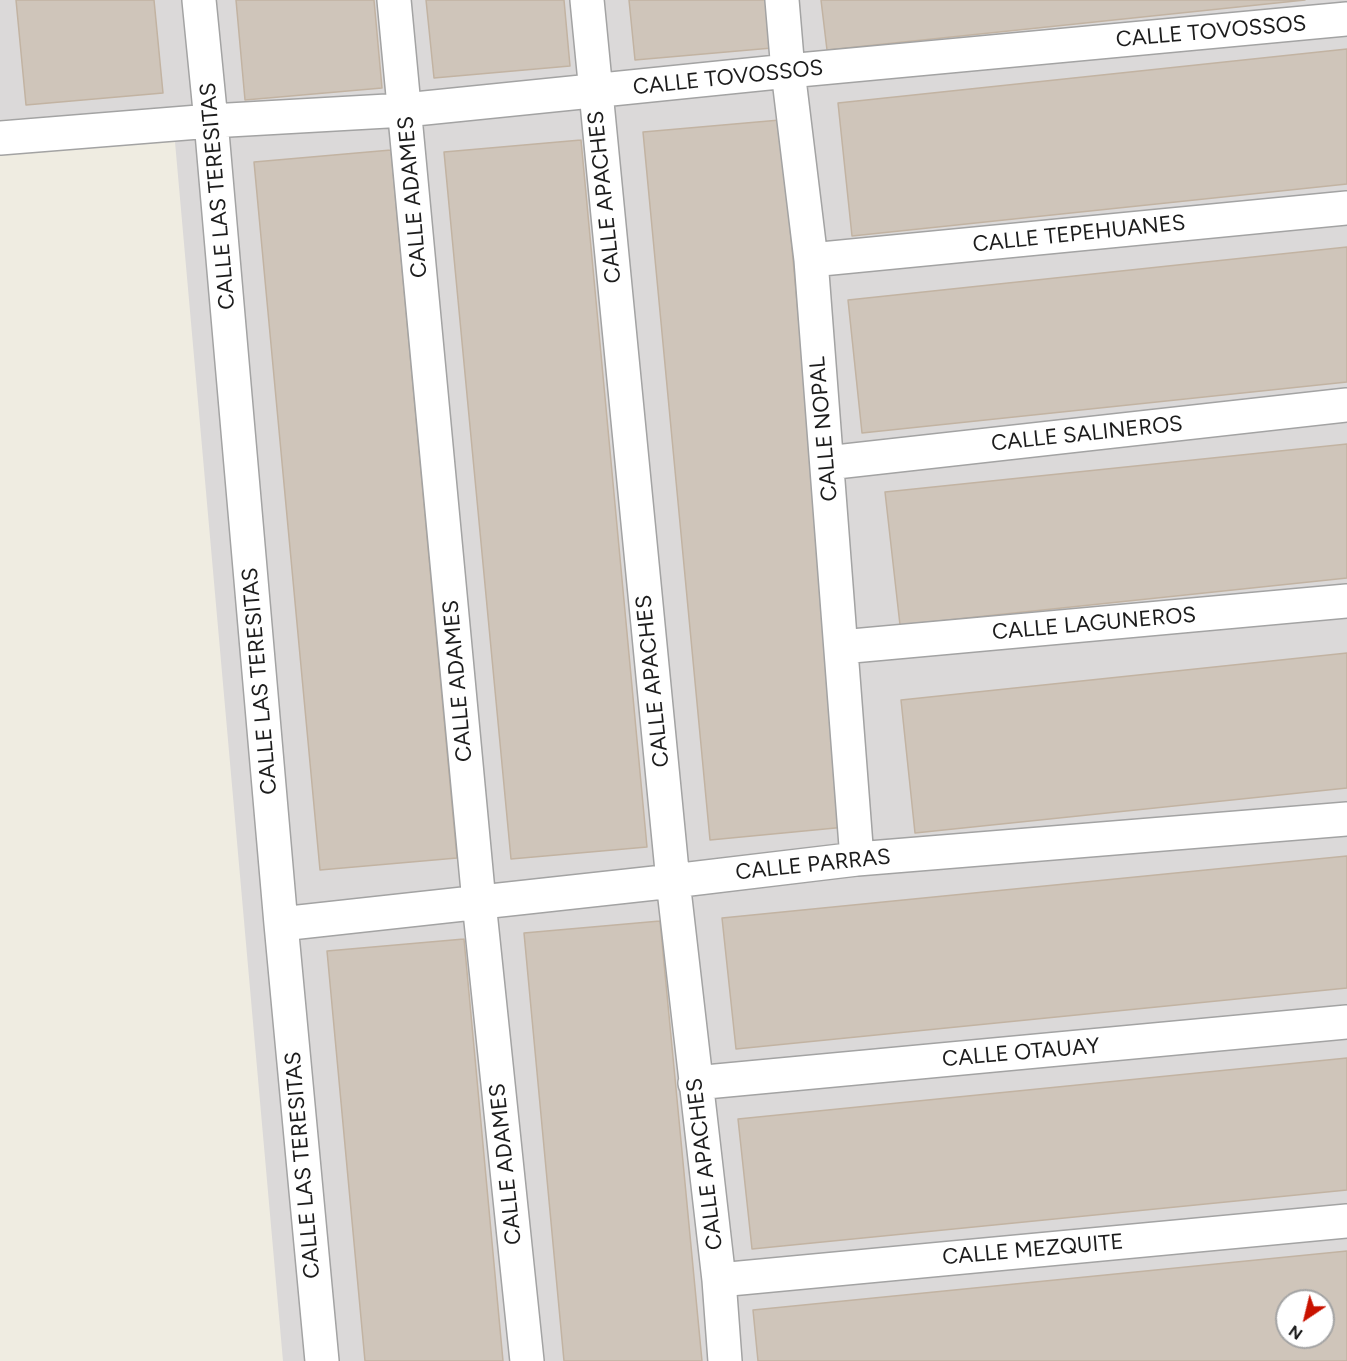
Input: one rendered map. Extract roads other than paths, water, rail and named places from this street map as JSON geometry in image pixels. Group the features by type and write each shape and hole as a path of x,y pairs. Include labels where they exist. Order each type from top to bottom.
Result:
{"street":[{"name":"CALLE LAS TERESITAS","path":"199,0 212,121 281,924 322,1361"},
{"name":"CALLE ADAMES","path":"394,0 478,902 527,1361"},
{"name":"CALLE APACHES","path":"587,0 673,881 719,1280 725,1361"},
{"name":"CALLE NOPAL","path":"782,0 788,71 811,260 857,859"},
{"name":"CALLE TOVOSSOS","path":"0,138 212,121 405,110 788,71 1347,19"},
{"name":"CALLE TEPEHUANES","path":"811,260 1347,208"},
{"name":"CALLE SALINEROS","path":"827,463 1347,405"},
{"name":"CALLE LAGUNEROS","path":"842,647 1347,601"},
{"name":"CALLE PARRAS","path":"281,924 857,859 1347,819"},
{"name":"CALLE OTAUAY","path":"695,1083 1347,1022"},
{"name":"CALLE MEZQUITE","path":"719,1280 1347,1221"}]}
